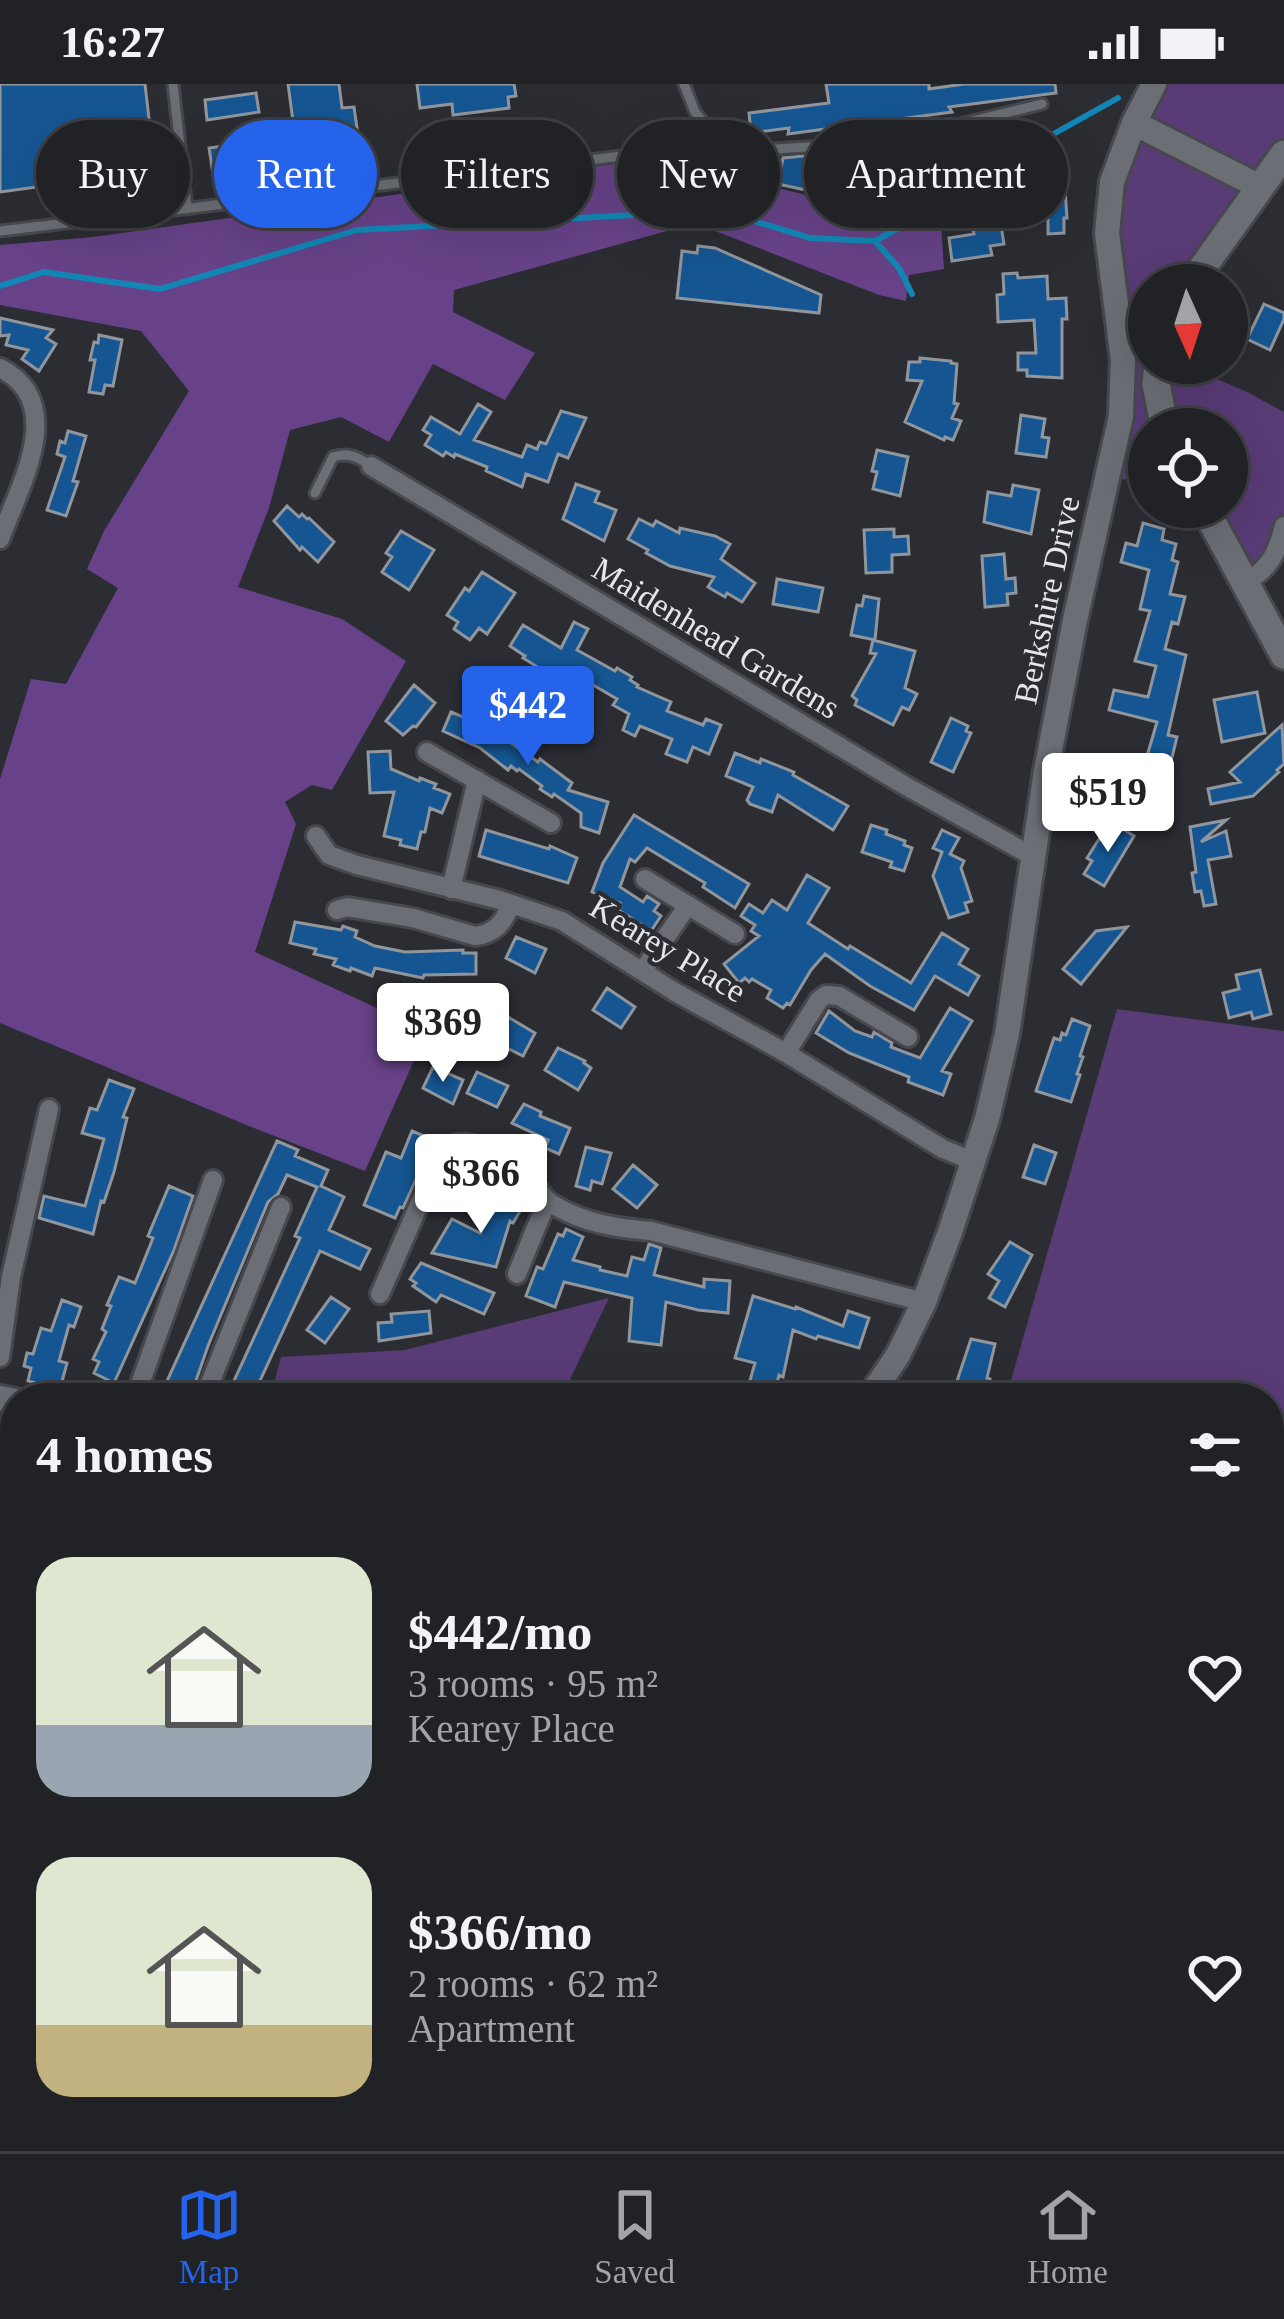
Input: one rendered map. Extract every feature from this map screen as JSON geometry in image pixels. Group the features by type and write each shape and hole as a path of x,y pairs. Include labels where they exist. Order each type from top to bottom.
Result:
{"main road":[{"path":"1205,264 1284,154"},
{"path":"1215,528 1284,655"}],"street":[{"name":"Berkshire Drive","path":"879,1383 924,1302 950,1232 987,1120 1007,1034 1046,771 1121,416 1124,360 1107,233 1112,182 1154,84"},
{"path":"1134,124 1260,187"},
{"path":"0,368 29,394 37,418 30,460 0,539"},
{"name":"Maidenhead Gardens","path":"371,466 884,773 1034,857"},
{"path":"1244,583 1271,562 1284,526"},
{"path":"428,752 551,823"},
{"path":"451,889 477,780"},
{"name":"Kearey Place","path":"316,836 328,855 562,921 943,1149 973,1161"},
{"path":"645,879 735,934"},
{"path":"337,910 347,907 413,918 475,936 500,926 511,904"},
{"path":"644,970 688,905"},
{"path":"786,1053 826,994 839,996 908,1037"},
{"path":"0,1357 11,1277 49,1108"},
{"path":"380,1294 443,1150 456,1143 476,1147 514,1167 548,1202 606,1227 651,1231 924,1302"},
{"path":"140,1383 213,1180"},
{"path":"517,1274 548,1202"},
{"path":"210,1383 281,1207"}],"lane":[{"path":"173,84 177,120"},
{"path":"684,84 699,120"},
{"path":"780,149 886,142 1042,104"},
{"path":"190,209 617,157"},
{"path":"0,231 36,227"},
{"path":"316,493 333,457 356,456 371,466"}],"shaded area":[{"path":"1154,84 1284,84 1284,154 1205,264 1128,264 1128,384 1229,384 1284,412 1284,522 1277,550 1245,582 1215,528 1248,528 1248,408 1128,408 1128,479 1107,480 1120,417 1106,234"},
{"path":"617,164 617,228 678,228 454,290 453,312 535,353 505,400 433,364 389,442 341,417 290,430 269,508 238,587 342,619 406,661 332,790 312,785 285,802 296,824 255,952 427,1031 365,1171 0,1023 0,779 31,679 66,684 118,588 87,569 104,531 189,391 141,331 0,305 0,245 190,228 190,223 214,220 214,228 377,228 377,197 401,194 401,228 593,228 593,167"},
{"path":"780,189 804,194 804,228 941,228 944,269 909,275 906,301 879,295 702,228 780,228"},
{"path":"1117,1009 1284,1031 1284,1383 1010,1383"},
{"path":"609,1298 568,1383 274,1383 281,1357 405,1350"}],"building":[{"path":"0,84 145,84 149,120 36,120 36,187 0,192"},
{"path":"288,84 339,84 342,108 354,107 356,120 293,120"},
{"path":"417,84 514,84 516,96 508,97 509,108 453,115 452,104 420,108"},
{"path":"826,84 929,84 929,89 964,84 1055,84 1056,93 949,107 952,112 892,120 804,120 804,132 788,134 789,128 780,129 780,120 750,120 749,113 829,103"},
{"path":"256,93 259,112 207,120 205,100"},
{"path":"803,156 804,190 780,184 783,158"},
{"path":"1001,228 1004,244 990,246 992,255 952,261 949,238 974,234 973,230"},
{"path":"698,246 715,248 821,295 819,313 677,298 682,251 697,253"},
{"path":"1017,273 1018,278 1047,276 1048,299 1066,298 1062,378 1027,376 1027,370 1018,370 1018,353 1036,353 1034,320 998,322 997,295 1004,294 1003,274"},
{"path":"1264,304 1284,313 1270,350 1248,337"},
{"path":"0,318 53,330 46,338 56,344 39,371 22,359 28,350 6,345 9,335 0,336"},
{"path":"99,335 122,340 113,386 105,385 103,394 89,392 95,360 90,360"},
{"path":"920,358 957,364 954,403 958,404 952,418 961,421 953,440 905,422 922,381 907,380 909,362 920,362"},
{"path":"478,404 491,412 474,440 522,457 527,445 537,449 540,442 546,444 561,411 586,418 568,458 558,454 548,482 526,474 522,487 486,471 487,467 455,454 443,456 425,445 431,435 423,430 431,417 460,434"},
{"path":"1021,415 1045,419 1046,457 1016,453"},
{"path":"68,431 86,436 66,516 47,510 65,457 57,454 60,441 65,443"},
{"path":"877,450 908,457 900,496 873,489"},
{"path":"576,484 599,492 595,502 616,510 604,541 563,519"},
{"path":"1013,485 1039,490 1031,534 984,522 988,492 1011,496"},
{"path":"287,506 299,517 309,518 334,542 318,562 274,521"},
{"path":"639,519 653,526 656,521 679,533 680,528 715,536 730,544 721,559 755,583 742,602 727,593 725,597 708,587 714,577 670,566 628,539"},
{"path":"1142,528 1164,529 1162,540 1176,544 1172,560 1178,562 1170,594 1185,597 1165,649 1186,655 1168,735 1177,737 1160,807 1134,800 1157,722 1109,710 1114,690 1148,697 1156,666 1135,661 1150,611 1140,609 1149,570 1121,562 1126,543 1137,546"},
{"path":"894,529 894,537 908,536 909,554 892,555 892,572 866,573 864,530"},
{"path":"401,531 434,550 409,590 382,572 392,557 386,553"},
{"path":"1004,554 1006,579 1015,578 1016,593 1007,594 1008,605 985,607 982,556"},
{"path":"482,572 515,593 487,634 479,628 470,640 454,629 458,622 447,615"},
{"path":"777,579 823,588 818,612 773,604"},
{"path":"864,596 879,599 875,640 851,635 857,605 862,606"},
{"path":"574,622 588,629 577,650 617,668 632,677 637,687 671,702 667,711 703,725 706,719 721,725 709,754 693,747 687,762 666,754 672,739 640,726 635,736 623,730 629,714 613,705 617,699 564,668 557,679 510,646 523,625 561,648"},
{"path":"873,640 915,651 905,688 917,694 909,710 902,707 893,725 855,705 852,696 876,654 870,653"},
{"path":"414,685 435,703 403,735 386,721"},
{"path":"1257,692 1265,733 1222,742 1214,700"},
{"path":"451,712 488,727 538,762 540,759 572,783 568,790 608,802 599,833 581,827 581,813 540,789 519,769 511,766 508,770 480,748 443,731"},
{"path":"951,718 968,726 966,731 971,733 953,772 931,762"},
{"path":"1282,725 1284,764 1279,772 1253,796 1211,804 1208,789 1240,782 1230,772"},
{"path":"390,751 391,769 436,784 434,788 450,794 442,813 430,808 417,849 384,836 394,792 370,793 368,752"},
{"path":"735,753 794,772 848,806 833,830 778,795 772,812 750,804 747,800 753,787 726,776"},
{"path":"634,815 749,884 735,908 703,887 705,883 647,848 635,862 630,859 620,887 643,902 647,896 659,904 654,911 661,916 651,931 617,909 620,903 592,892 603,863"},
{"path":"1226,820 1201,842 1226,831 1231,856 1208,860 1216,904 1204,906 1201,891 1195,892 1190,827"},
{"path":"871,825 912,848 904,871 862,852"},
{"path":"1118,826 1134,836 1104,886 1084,874 1092,861 1087,858 1099,839 1104,842 1109,833 1113,836"},
{"path":"486,830 577,858 568,883 479,856"},
{"path":"942,830 959,838 950,854 964,861 961,868 972,901 965,903 968,912 949,918 933,876 942,852 933,848"},
{"path":"807,875 829,888 808,923 911,983 942,933 968,949 959,964 979,976 968,995 935,976 914,1010 825,954 790,1005 783,1008 767,998 771,990 752,979 739,983 724,964 759,936 751,931 755,925 741,916 749,904 763,913 772,900 787,910"},
{"path":"295,922 341,930 343,926 375,946 405,952 476,953 476,974 423,978 375,968 372,976 350,971 333,965 336,959 314,954 316,949 290,943"},
{"path":"1127,927 1081,984 1063,969 1096,931"},
{"path":"516,937 546,949 535,973 506,958"},
{"path":"1260,970 1271,1014 1253,1019 1251,1012 1229,1018 1223,993 1239,989 1236,975"},
{"path":"607,988 635,1007 621,1028 593,1010"},
{"path":"950,1008 972,1021 942,1071 951,1074 943,1095 908,1082 909,1077 849,1053 816,1033 829,1011 855,1031 872,1037 874,1032 892,1043 891,1047 920,1058"},
{"path":"501,1016 535,1033 523,1056 489,1039"},
{"path":"1072,1019 1090,1026 1071,1102 1036,1091 1054,1038 1066,1035"},
{"path":"558,1048 591,1068 578,1090 545,1070"},
{"path":"433,1067 463,1080 453,1104 423,1088"},
{"path":"477,1072 508,1086 497,1107 467,1093"},
{"path":"109,1080 134,1089 93,1234 39,1218 44,1196 85,1206 104,1139 82,1133 90,1108 97,1110"},
{"path":"524,1104 570,1128 559,1154 545,1148 548,1140 512,1123"},
{"path":"412,1131 434,1140 395,1218 364,1205 386,1152 401,1158"},
{"path":"277,1141 298,1150 295,1156 328,1170 321,1186 344,1197 329,1230 370,1249 360,1269 320,1251 259,1383 233,1383 300,1238 295,1236 317,1187 287,1175 268,1202 195,1383 167,1381"},
{"path":"1034,1145 1056,1153 1045,1184 1023,1177"},
{"path":"586,1147 611,1153 602,1184 592,1181 590,1190 576,1186"},
{"path":"457,1158 499,1173 491,1193 468,1184 461,1200 446,1193 453,1179 446,1177"},
{"path":"633,1165 657,1185 637,1208 613,1189"},
{"path":"169,1186 193,1196 114,1383 94,1373 99,1362 93,1359 106,1332 102,1329 111,1306 107,1305 119,1277 135,1283"},
{"path":"506,1192 525,1203 510,1221 496,1267 432,1253 452,1219 480,1233"},
{"path":"566,1229 583,1237 573,1260 600,1270 627,1276 632,1257 644,1260 649,1244 661,1248 654,1275 704,1287 704,1279 730,1281 728,1313 666,1302 661,1345 629,1341 632,1298 564,1282 555,1307 526,1296 537,1267 543,1269 558,1234 563,1236"},
{"path":"1010,1242 1032,1255 1005,1307 989,1298 999,1281 988,1274"},
{"path":"421,1263 494,1293 484,1314 441,1295 436,1302 413,1286 416,1283 410,1279"},
{"path":"753,1296 843,1326 848,1311 869,1318 859,1348 793,1330 783,1377 779,1375 777,1383 749,1383 755,1363 735,1358"},
{"path":"331,1297 349,1309 325,1343 307,1330"},
{"path":"62,1300 81,1307 74,1327 69,1325 59,1361 67,1363 62,1383 28,1381 27,1353 33,1354 41,1328 51,1331"},
{"path":"429,1311 431,1333 379,1341 378,1323 392,1322 391,1314"},
{"path":"971,1339 995,1344 989,1383 957,1381"}],"waterway":[{"path":"875,241 960,203 1023,151 1118,98"},
{"path":"0,286 44,272 160,289 357,230 721,211 810,238 875,241 899,268 912,294"}]}
